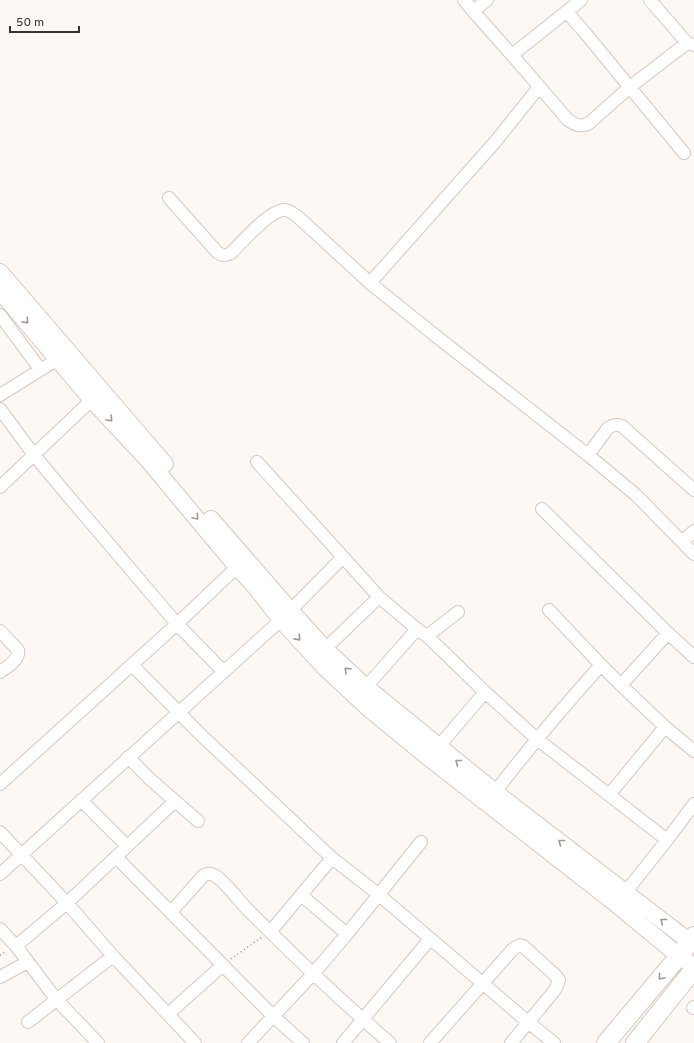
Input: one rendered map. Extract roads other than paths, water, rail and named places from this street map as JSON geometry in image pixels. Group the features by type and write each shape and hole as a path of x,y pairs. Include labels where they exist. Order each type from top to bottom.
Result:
{"highway":[{"path":"606,1043 689,945"},
{"path":"635,1043 694,969"}],"main road":[{"path":"0,272 147,459 237,567 253,584 285,615 366,687 434,752 621,898 689,945 694,966"},
{"path":"0,291 58,359 97,396 285,615 325,668 368,708 495,792 621,898"}],"street":[{"path":"464,0 568,120 574,125 581,126 588,124 630,87 691,44 650,0"},
{"path":"473,11 486,0"},
{"path":"512,54 573,4 586,34 684,153"},
{"path":"370,283 495,142 539,87"},
{"path":"169,198 222,256 231,253 263,222 276,212 289,210 370,283 636,494 694,554"},
{"path":"0,315 40,369"},
{"path":"0,395 58,359"},
{"path":"0,487 97,396"},
{"path":"0,409 34,455 177,624 224,672"},
{"path":"588,455 608,428 617,425 622,426 694,490"},
{"path":"257,462 380,596 422,632 537,739 667,840"},
{"path":"542,510 694,657"},
{"path":"682,542 694,531"},
{"path":"0,874 224,672 285,615 343,557"},
{"path":"0,784 177,624 237,567"},
{"path":"325,649 380,596"},
{"path":"549,610 600,665 665,727 694,751"},
{"path":"366,687 422,632 458,612"},
{"path":"0,631 18,650 19,654 13,662 0,672"},
{"path":"621,685 668,633"},
{"path":"132,665 178,712 332,858 378,894 554,1043"},
{"path":"495,792 537,739 600,665"},
{"path":"434,752 485,692"},
{"path":"609,795 665,727"},
{"path":"128,757 151,780 198,821"},
{"path":"81,800 127,846"},
{"path":"16,946 67,902 174,801"},
{"path":"621,898 694,804"},
{"path":"0,832 67,902 113,956 168,1014 191,1042"},
{"path":"248,1043 313,974 421,842"},
{"path":"116,857 273,1016 303,1043"},
{"path":"270,932 332,858"},
{"path":"171,912 200,878 206,874 216,876 239,901 313,974 390,1043"},
{"path":"301,895 347,934"},
{"path":"0,929 16,946 56,999 90,1040"},
{"path":"342,1043 430,939"},
{"path":"430,1043 513,949 520,945 523,946 559,980 555,990 511,1043"},
{"path":"28,1022 113,956"},
{"path":"0,977 28,962"},
{"path":"168,1014 223,965"}]}
